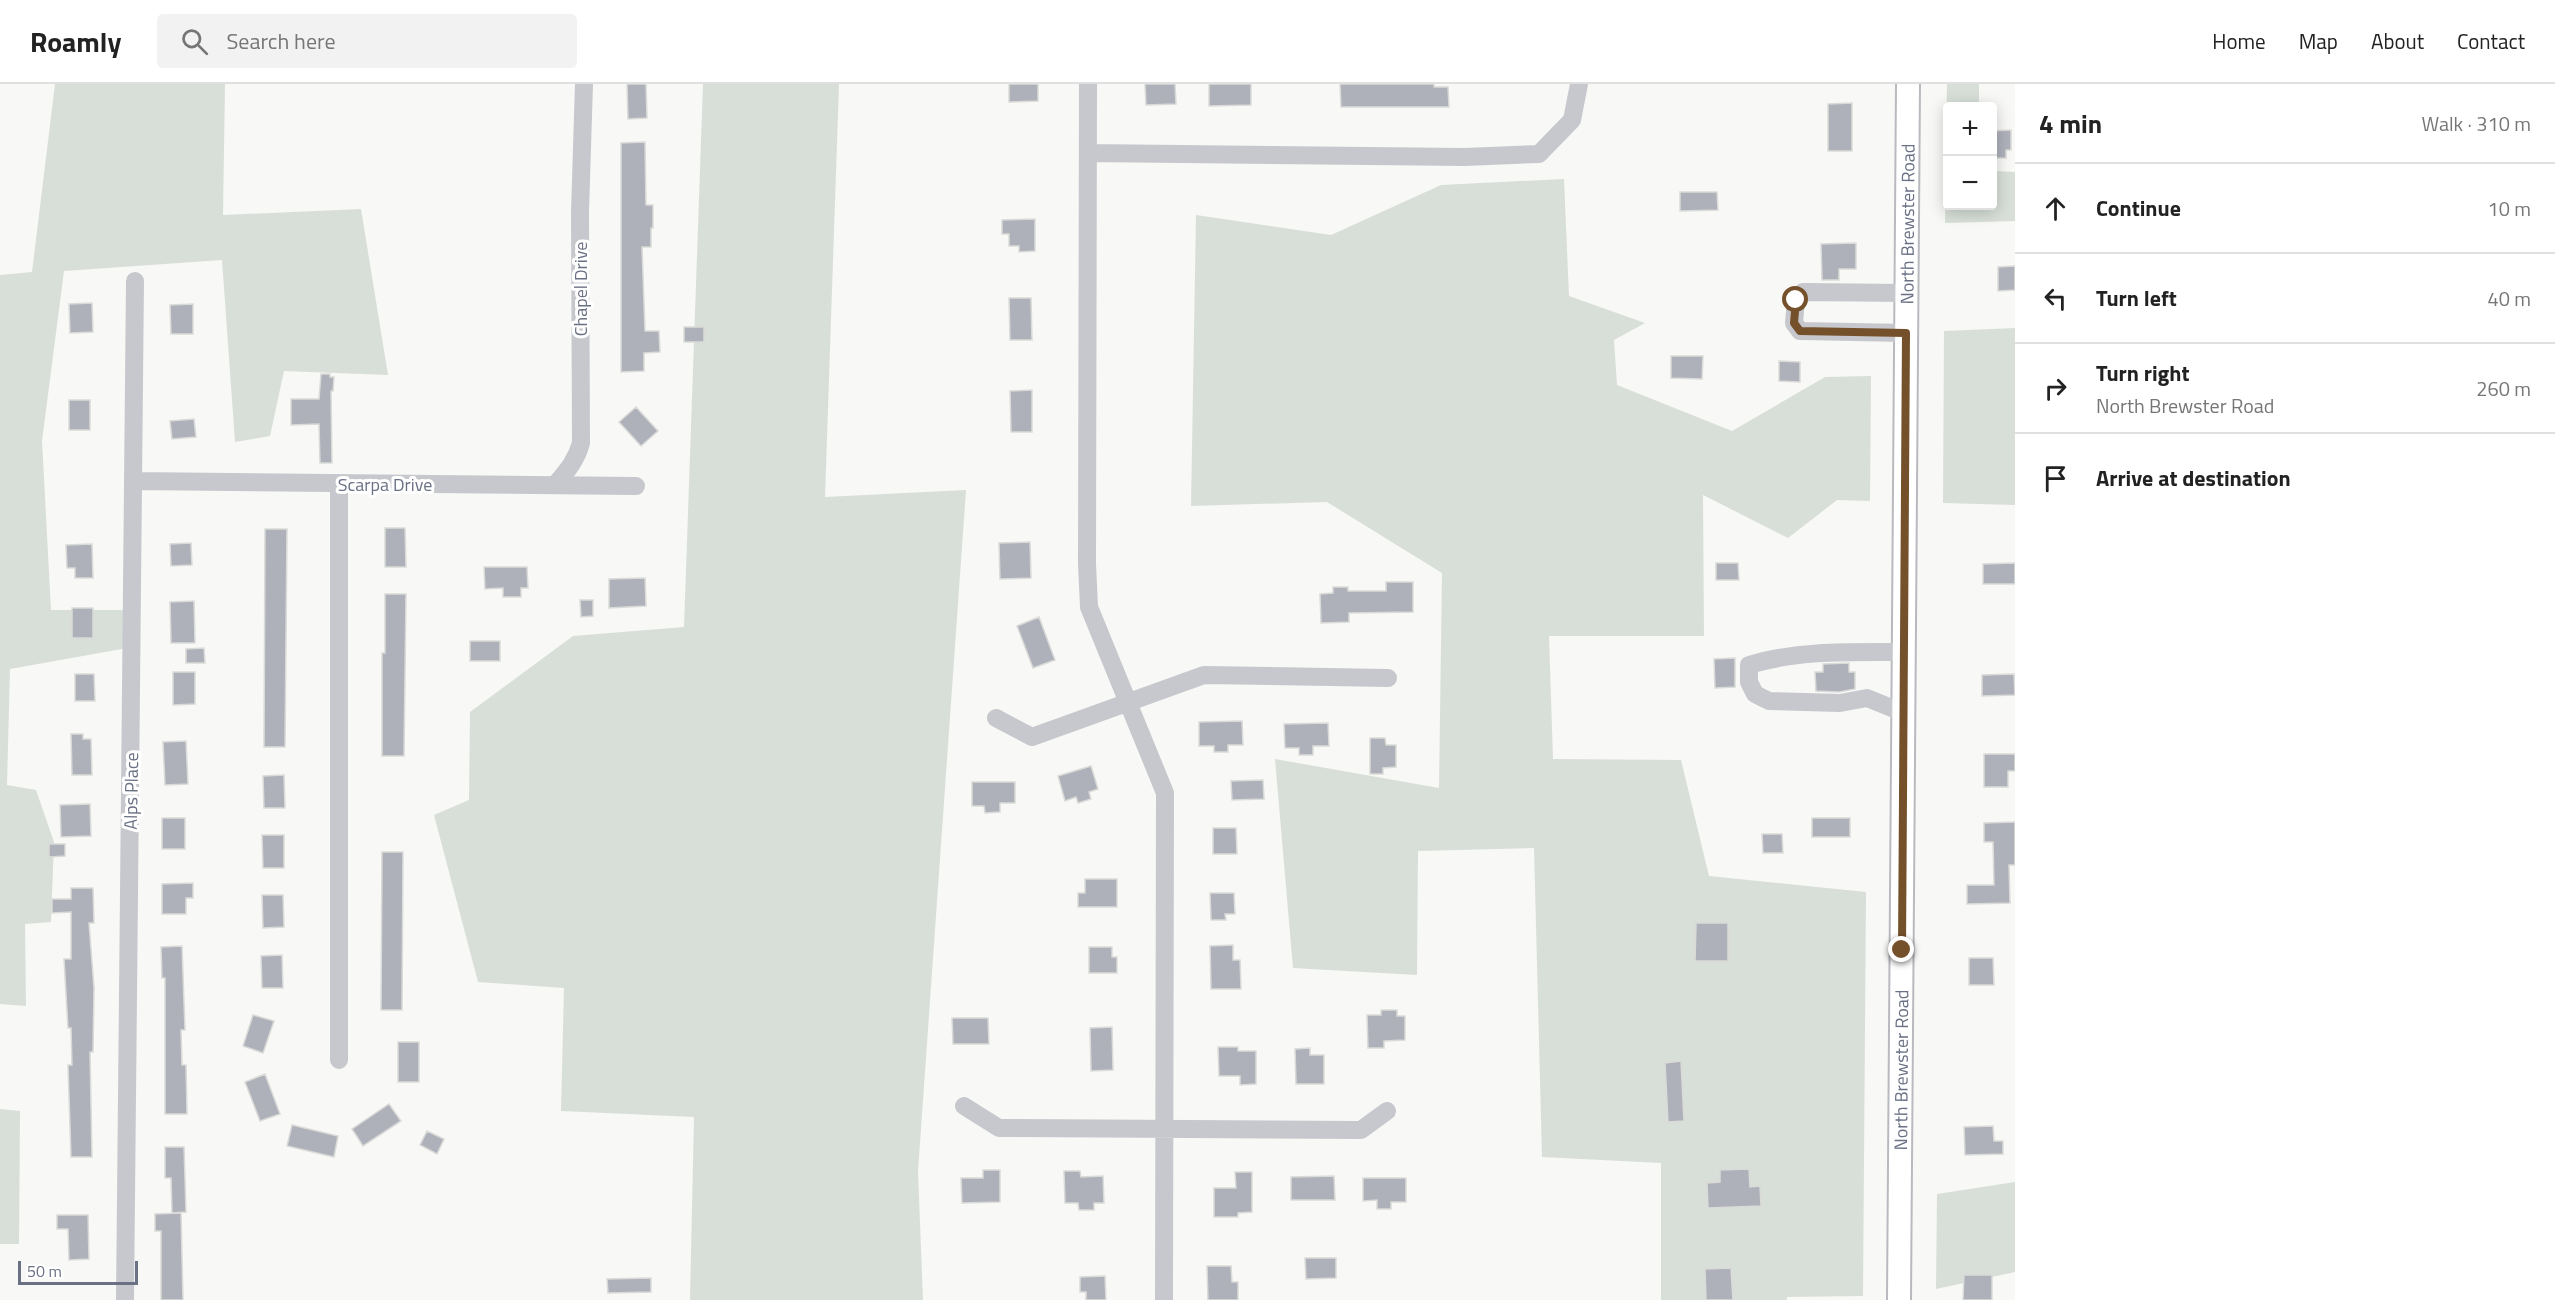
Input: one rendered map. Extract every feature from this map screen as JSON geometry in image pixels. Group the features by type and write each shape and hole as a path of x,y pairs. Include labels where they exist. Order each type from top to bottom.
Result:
{"main road":[{"name":"North Brewster Road","path":"1899,1300 1908,84"}],"street":[{"name":"Chapel Drive","path":"555,485 571,467 581,443 580,212 584,84"},
{"path":"1088,84 1087,553 1089,607 1165,793 1164,1300"},
{"path":"1089,153 1465,158 1539,154 1572,120 1579,84"},
{"name":"Alps Place","path":"125,1300 135,281"},
{"path":"1906,293 1803,292 1796,300 1794,323 1800,331 1906,333"},
{"name":"Scarpa Drive","path":"134,482 636,486"},
{"path":"339,483 339,1060"},
{"path":"1904,652 1846,652 1769,659 1749,665 1749,682 1755,694 1769,701 1840,702 1867,698 1904,712"},
{"path":"996,718 1032,737 1204,675 1388,678"},
{"path":"963,1107 999,1128 1164,1130 1361,1131 1387,1111"}],"shaded area":[{"path":"55,84 225,84 223,215 361,209 388,375 284,371 270,436 235,442 222,260 64,271 42,441 51,610 134,610 133,647 10,669 7,785 36,790 54,842 51,922 25,924 26,1006 0,1004 0,275 32,272"},
{"path":"703,84 839,84 825,497 966,490 918,1171 923,1300 690,1300 694,1117 561,1111 564,988 478,982 434,815 469,800 470,712 573,636 684,627"},
{"path":"1947,84 1979,84 1979,102 1947,102"},
{"path":"1997,171 2015,172 2015,221 1945,223 1945,210 1997,210"},
{"path":"1564,179 1569,296 1645,323 1614,340 1617,385 1732,431 1825,377 1871,376 1870,501 1837,500 1788,538 1703,495 1704,636 1549,636 1553,759 1681,760 1709,876 1866,892 1863,1296 1787,1297 1787,1300 1661,1300 1661,1163 1542,1157 1534,848 1418,851 1417,975 1293,968 1275,759 1439,788 1442,573 1327,502 1191,506 1196,215 1331,235 1441,185"},
{"path":"2015,328 2015,505 1943,503 1944,331"},
{"path":"0,1109 20,1111 19,1244 0,1244"},
{"path":"2015,1182 2015,1272 1936,1289 1937,1194"}],"building":[{"path":"627,84 646,84 647,118 628,119"},
{"path":"1009,84 1038,84 1038,101 1009,102"},
{"path":"1145,84 1175,84 1176,104 1146,105"},
{"path":"1209,84 1251,84 1251,105 1209,106"},
{"path":"1340,84 1434,84 1434,87 1448,87 1449,107 1341,107"},
{"path":"1852,103 1852,151 1828,151 1828,104"},
{"path":"2011,130 2011,150 2006,150 2006,158 1997,158 1997,131"},
{"path":"645,142 646,205 653,205 653,228 651,228 651,247 642,247 645,331 659,331 660,352 644,353 644,371 621,372 621,143"},
{"path":"1680,192 1717,192 1718,210 1680,211"},
{"path":"1035,219 1035,251 1019,252 1019,246 1009,246 1009,234 1002,234 1002,220"},
{"path":"1856,243 1856,269 1839,269 1839,280 1822,280 1821,244"},
{"path":"2015,266 2015,290 1998,291 1998,267"},
{"path":"1009,298 1031,298 1032,340 1010,340"},
{"path":"92,303 93,332 70,333 69,304"},
{"path":"193,304 193,334 171,334 170,305"},
{"path":"684,327 704,327 704,342 684,342"},
{"path":"1671,356 1703,356 1702,379 1671,378"},
{"path":"1779,361 1800,362 1800,382 1779,381"},
{"path":"321,374 330,374 330,377 334,377 333,391 331,391 332,463 320,463 319,424 291,425 291,399 319,399"},
{"path":"1032,390 1032,432 1011,432 1010,391"},
{"path":"69,400 90,400 90,430 69,430"},
{"path":"636,407 658,431 641,446 619,422"},
{"path":"194,419 196,437 172,439 170,421"},
{"path":"385,528 405,528 406,567 385,567"},
{"path":"265,529 287,529 285,747 264,747"},
{"path":"1030,542 1031,578 1000,579 999,543"},
{"path":"191,543 192,565 171,566 170,544"},
{"path":"92,544 93,578 75,578 75,568 67,568 66,545"},
{"path":"1716,563 1738,563 1739,580 1716,580"},
{"path":"2015,563 2015,584 1983,584 1983,564"},
{"path":"484,567 527,567 528,588 521,588 521,597 503,597 503,588 485,589"},
{"path":"645,578 646,606 609,608 609,579"},
{"path":"1386,582 1413,582 1413,612 1349,613 1349,622 1321,623 1320,594 1333,593 1333,587 1348,587 1348,591 1386,591"},
{"path":"385,594 406,594 404,756 382,756 382,653 385,653"},
{"path":"580,600 593,600 593,616 581,617"},
{"path":"194,601 195,643 171,643 170,602"},
{"path":"72,608 93,608 93,638 72,638"},
{"path":"1039,617 1055,660 1033,668 1017,626"},
{"path":"470,641 500,641 500,661 470,661"},
{"path":"204,648 205,663 186,663 186,649"},
{"path":"1735,658 1735,687 1715,688 1714,659"},
{"path":"1849,663 1849,672 1855,672 1855,689 1839,692 1816,691 1815,672 1823,672 1823,664"},
{"path":"173,672 195,672 195,704 173,705"},
{"path":"75,674 94,674 95,701 75,701"},
{"path":"2014,674 2015,695 1982,696 1982,675"},
{"path":"1242,721 1243,745 1228,745 1228,752 1214,752 1214,746 1199,746 1199,722"},
{"path":"1328,723 1329,746 1313,746 1313,755 1299,755 1299,748 1285,748 1284,724"},
{"path":"71,734 83,734 83,739 91,739 92,775 72,775"},
{"path":"1370,738 1385,738 1386,745 1396,745 1396,767 1383,768 1383,774 1370,774"},
{"path":"186,741 188,784 165,785 163,742"},
{"path":"1984,754 2015,754 2015,771 2008,771 2008,787 1984,787"},
{"path":"1091,766 1098,789 1089,792 1091,799 1078,803 1076,797 1065,801 1058,776"},
{"path":"284,775 285,808 264,808 263,776"},
{"path":"1263,780 1264,799 1232,800 1231,781"},
{"path":"972,782 1015,782 1015,803 1000,803 1000,812 985,813 984,806 972,806"},
{"path":"90,804 91,836 61,837 60,805"},
{"path":"162,818 185,818 185,849 162,849"},
{"path":"1812,818 1850,818 1850,837 1812,837"},
{"path":"2015,822 2015,865 2009,865 2010,903 1967,904 1967,885 1994,885 1993,842 1984,842 1984,823"},
{"path":"1213,828 1236,828 1237,854 1213,854"},
{"path":"1762,834 1782,834 1783,853 1763,853"},
{"path":"262,835 284,835 284,868 263,868"},
{"path":"49,844 65,844 65,856 49,857"},
{"path":"382,852 403,852 402,1010 381,1010"},
{"path":"1085,879 1117,879 1117,907 1078,907 1078,893 1085,893"},
{"path":"193,883 193,898 186,898 186,914 162,914 162,884"},
{"path":"71,888 93,888 94,923 89,923 94,988 93,1052 90,1052 92,1157 71,1157 68,1065 72,1065 71,1028 68,1028 64,959 71,959 71,912 52,913 52,899 71,899"},
{"path":"1210,893 1234,893 1235,914 1225,914 1226,920 1211,920"},
{"path":"262,895 283,895 284,927 263,928"},
{"path":"1696,923 1728,923 1728,961 1695,961"},
{"path":"1233,945 1233,960 1240,960 1241,989 1211,989 1210,946"},
{"path":"182,946 185,1030 181,1030 182,1065 186,1065 187,1114 165,1114 165,978 162,978 161,947"},
{"path":"1089,947 1112,947 1112,957 1117,957 1117,973 1089,973"},
{"path":"282,955 283,988 262,988 261,956"},
{"path":"1969,958 1993,958 1994,985 1969,985"},
{"path":"1381,1010 1397,1010 1397,1016 1405,1016 1405,1040 1384,1041 1384,1048 1368,1048 1367,1015 1381,1015"},
{"path":"253,1015 274,1021 263,1053 243,1046"},
{"path":"952,1018 988,1018 989,1044 953,1044"},
{"path":"1112,1027 1113,1070 1091,1071 1090,1028"},
{"path":"398,1042 419,1042 419,1082 398,1082"},
{"path":"1218,1047 1238,1047 1238,1051 1256,1051 1256,1084 1240,1085 1240,1076 1219,1076"},
{"path":"1310,1048 1310,1055 1324,1055 1324,1084 1296,1084 1295,1049"},
{"path":"1681,1061 1684,1121 1668,1122 1665,1063"},
{"path":"265,1074 280,1114 260,1121 245,1082"},
{"path":"389,1104 401,1121 363,1146 352,1129"},
{"path":"292,1125 338,1136 334,1157 287,1146"},
{"path":"1993,1126 1994,1141 2003,1141 2003,1154 1965,1155 1964,1127"},
{"path":"427,1131 444,1139 437,1154 420,1145"},
{"path":"165,1147 184,1147 186,1212 172,1213 171,1178 165,1178"},
{"path":"1749,1169 1750,1187 1760,1186 1761,1206 1708,1208 1707,1183 1720,1182 1720,1170"},
{"path":"983,1170 1000,1170 1000,1202 962,1203 961,1178 983,1178"},
{"path":"1064,1171 1080,1171 1081,1177 1103,1176 1104,1203 1094,1203 1094,1210 1079,1210 1078,1203 1065,1203"},
{"path":"1235,1172 1252,1172 1252,1212 1238,1213 1238,1217 1214,1217 1214,1188 1236,1188"},
{"path":"1334,1176 1335,1200 1291,1200 1291,1177"},
{"path":"1363,1178 1406,1178 1406,1202 1391,1202 1391,1209 1377,1209 1377,1200 1363,1201"},
{"path":"181,1213 183,1300 161,1300 161,1231 155,1231 155,1214"},
{"path":"57,1215 88,1215 89,1259 69,1260 68,1229 57,1229"},
{"path":"1305,1258 1336,1258 1336,1278 1306,1279"},
{"path":"1207,1266 1231,1266 1232,1282 1238,1282 1238,1300 1208,1300"},
{"path":"1731,1268 1733,1300 1706,1300 1705,1269"},
{"path":"1964,1275 1992,1275 1992,1300 1963,1300"},
{"path":"1105,1276 1106,1300 1086,1300 1086,1292 1080,1292 1080,1277"},
{"path":"651,1278 651,1292 608,1293 607,1279"}],"route":[{"path":"1796,300 1794,323 1800,331 1906,333 1902,950"}]}
